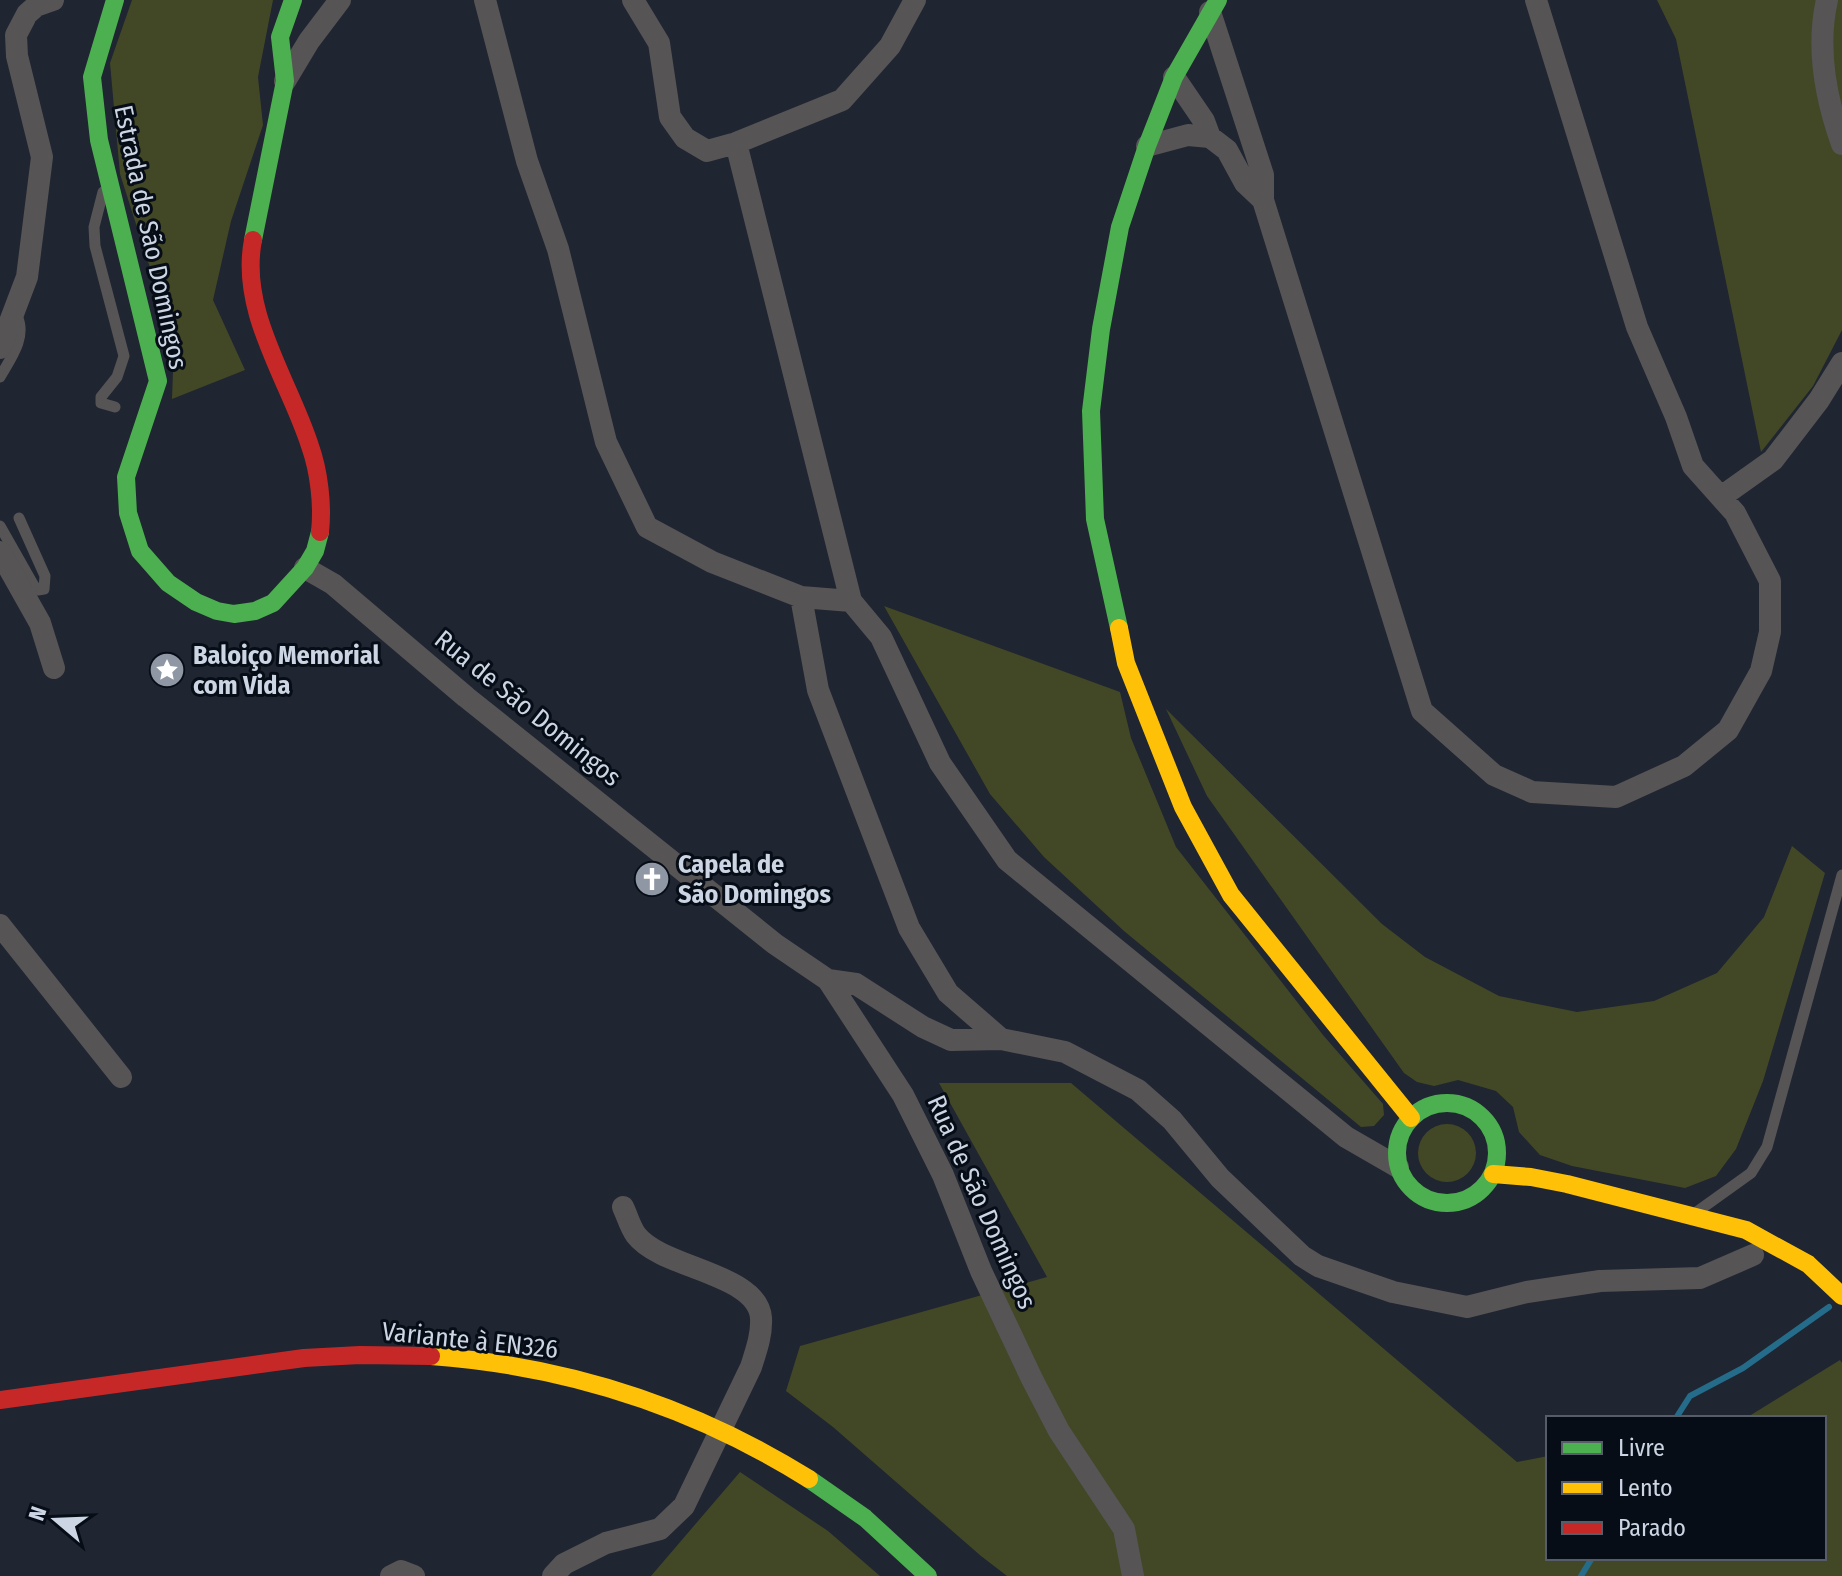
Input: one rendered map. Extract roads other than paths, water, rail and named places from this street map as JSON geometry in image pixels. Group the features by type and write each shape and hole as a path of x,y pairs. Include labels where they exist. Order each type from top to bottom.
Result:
{"main road":[{"name":"Estrada de São Domingos","path":"115,0 92,77 99,140 158,381 126,477 128,513 140,551 168,583 196,602 234,614 255,611 273,603 305,568 315,551 321,529 319,491 311,447 257,313 250,255 285,81 280,37 293,0"},
{"path":"1214,6 1174,77 1120,227 1101,329 1091,411 1095,519 1126,663 1183,807 1231,895 1411,1118"},
{"path":"1442,1103 1459,1104 1475,1112 1488,1124 1495,1139 1497,1157 1493,1174 1483,1188 1469,1199 1452,1204 1435,1202 1418,1195 1406,1183 1398,1167 1397,1146 1404,1126 1411,1118 1425,1108 1442,1103"},
{"path":"1493,1174 1550,1180 1746,1230 1808,1264 1842,1296"},
{"name":"Variante à EN326","path":"0,1400 263,1362 342,1356 415,1355 554,1372 658,1401 770,1455 846,1504 928,1576"}],"street":[{"path":"0,348 27,277 42,157 17,56 16,35 27,14 36,6 53,0"},
{"path":"285,81 309,41 340,0"},
{"path":"485,0 527,161 558,249 606,442 647,527 712,562 801,597 851,601"},
{"path":"633,0 659,43 670,117 685,138 707,151 736,143 842,100 890,46 915,0"},
{"path":"1214,6 1263,175 1263,200 1422,711 1494,775 1532,792 1616,797 1684,766 1728,730 1761,671 1770,632 1770,581 1735,513 1693,466 1676,417 1637,327 1536,0"},
{"path":"1827,0 1823,47 1830,109 1842,144"},
{"path":"1174,77 1196,108 1210,137 1227,150 1245,183 1263,200"},
{"path":"1147,146 1188,135 1210,137"},
{"path":"736,143 851,601 881,637 940,763 1007,860 1346,1137 1398,1167"},
{"path":"1721,497 1773,460 1819,400 1842,363"},
{"path":"0,552 40,623 54,668"},
{"name":"Rua de São Domingos","path":"305,568 333,584 466,697 775,944 828,980 903,1095 943,1175 981,1271 1039,1392 1059,1431 1124,1529 1133,1576"},
{"path":"801,597 818,690 909,928 948,993 1001,1039"},
{"path":"0,925 121,1077"},
{"path":"828,980 856,984 923,1027 951,1040 1001,1039 1065,1052 1138,1090 1172,1120 1220,1178 1302,1256 1318,1266 1393,1292 1467,1307 1527,1292 1600,1281 1700,1278 1753,1255"},
{"path":"553,1576 564,1564 606,1543 660,1529 684,1506 751,1367 759,1342 761,1315 750,1294 651,1248 635,1235 623,1207"},
{"path":"391,1576 401,1571 414,1576"}],"lane":[{"path":"108,180 97,211 95,246 124,356 117,377 101,397 101,403 115,407"},
{"path":"0,377 17,348 20,334 19,318 13,313"},
{"path":"0,526 34,586 38,590 44,589 45,576 19,518"},
{"path":"1691,1216 1751,1173 1767,1147 1842,875"}],"waterway":[{"path":"1677,1416 1690,1396 1743,1368 1829,1307"},
{"path":"1581,1576 1591,1560"}],"place":[{"name":"Baloiço Memorial com Vida","path":"167,670"},
{"name":"Capela de São Domingos","path":"652,879"}]}
